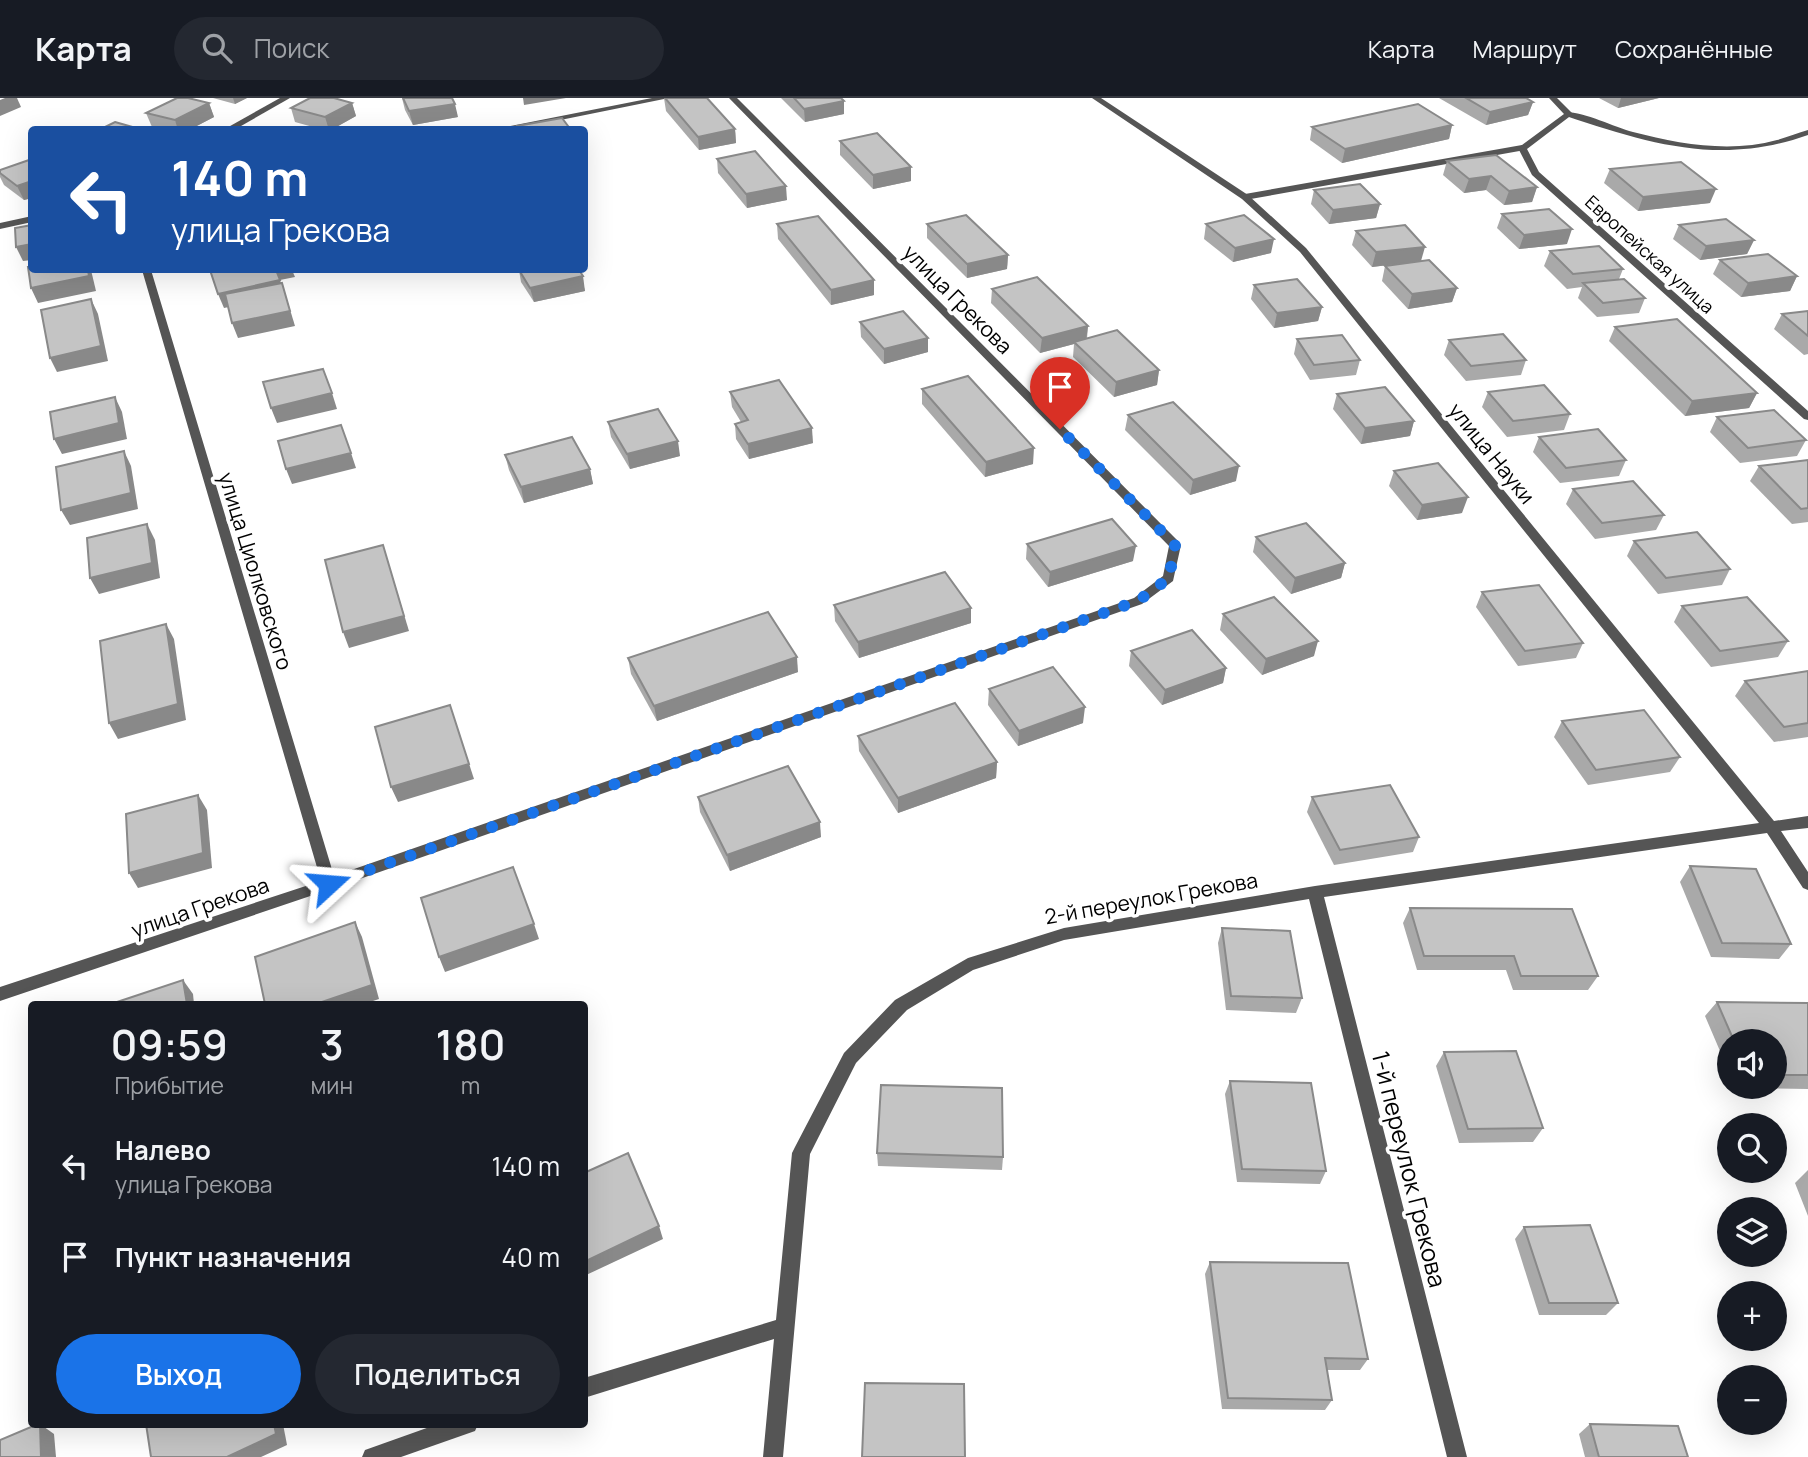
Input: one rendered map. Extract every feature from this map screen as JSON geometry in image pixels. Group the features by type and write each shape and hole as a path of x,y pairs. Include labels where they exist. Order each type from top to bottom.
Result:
{"street":[{"path":"234,126 286,98"},
{"path":"516,126 665,98"},
{"name":"улица Грекова","path":"0,994 329,884 1138,601 1169,578 1175,545 733,98"},
{"name":"улица Науки","path":"1096,98 1245,197 1303,250 1770,827 1808,884"},
{"path":"1553,98 1569,114 1638,138 1708,149 1781,144 1808,132"},
{"path":"1245,197 1522,148 1569,114"},
{"name":"Европейская улица","path":"1522,148 1535,173 1808,417"},
{"path":"0,226 28,220"},
{"name":"улица Циолковского","path":"147,273 329,884"},
{"name":"2-й переулок Грекова","path":"774,1457 801,1153 850,1058 901,1005 968,965 1064,933 1315,892 1808,822"},
{"name":"1-й переулок Грекова","path":"1315,892 1457,1457"},
{"path":"588,1387 786,1326"},
{"path":"372,1457 456,1428"}],"building":[{"path":"177,98 209,103 175,120 146,113"},
{"path":"310,98 334,98 352,103 325,117 291,108"},
{"path":"403,98 452,98 455,104 409,111"},
{"path":"665,98 707,98 735,129 698,137"},
{"path":"794,98 841,98 844,101 804,109"},
{"path":"1466,98 1526,98 1533,102 1490,112"},
{"path":"1418,104 1452,125 1345,149 1312,127"},
{"path":"562,118 568,126 517,126"},
{"path":"115,122 129,126 107,126"},
{"path":"877,133 911,167 873,175 840,141"},
{"path":"755,151 786,186 746,194 717,159"},
{"path":"1496,155 1537,187 1509,191 1491,176 1469,179 1447,161"},
{"path":"28,160 28,182 17,186 0,173 0,170"},
{"path":"1681,162 1716,189 1643,197 1610,169"},
{"path":"1360,184 1380,204 1333,210 1314,190"},
{"path":"1549,209 1572,229 1524,235 1502,214"},
{"path":"966,215 1008,255 967,264 927,224"},
{"path":"1244,215 1274,239 1235,248 1206,224"},
{"path":"818,216 874,280 831,290 777,224"},
{"path":"1726,219 1754,240 1706,246 1679,225"},
{"path":"1405,225 1425,247 1376,252 1356,231"},
{"path":"28,226 28,245 16,247 15,228"},
{"path":"1599,246 1623,269 1573,274 1550,251"},
{"path":"1768,254 1797,276 1748,283 1720,260"},
{"path":"1429,260 1457,288 1412,294 1385,266"},
{"path":"29,273 88,273 89,276 31,288"},
{"path":"211,273 277,273 280,280 218,294"},
{"path":"521,273 581,273 583,276 530,288"},
{"path":"1037,277 1088,326 1042,338 992,289"},
{"path":"1297,279 1322,307 1277,313 1254,285"},
{"path":"1624,279 1645,298 1603,303 1583,283"},
{"path":"282,283 290,311 232,323 225,294"},
{"path":"91,299 101,346 50,358 41,310"},
{"path":"903,311 928,338 884,349 860,322"},
{"path":"1808,311 1808,336 1782,314"},
{"path":"1677,319 1757,393 1692,401 1615,327"},
{"path":"1117,330 1159,370 1116,382 1074,342"},
{"path":"1503,334 1526,360 1471,366 1449,340"},
{"path":"1342,335 1360,360 1314,365 1297,339"},
{"path":"323,369 332,393 271,408 263,382"},
{"path":"968,376 1034,448 986,462 922,389"},
{"path":"779,380 812,428 748,444 735,424 748,420 730,392"},
{"path":"1544,385 1570,414 1513,421 1488,392"},
{"path":"1385,387 1414,421 1365,428 1337,394"},
{"path":"115,397 119,423 54,439 50,412"},
{"path":"1173,402 1239,466 1193,480 1128,415"},
{"path":"658,409 678,441 627,454 608,422"},
{"path":"1774,410 1806,440 1748,448 1717,417"},
{"path":"341,425 351,453 286,469 278,441"},
{"path":"1598,429 1626,460 1566,468 1539,437"},
{"path":"572,437 590,469 521,487 505,455"},
{"path":"124,451 131,493 61,510 56,467"},
{"path":"1808,460 1808,508 1801,509 1759,466"},
{"path":"1438,463 1468,497 1422,505 1394,471"},
{"path":"1633,481 1664,515 1602,523 1573,489"},
{"path":"1112,519 1136,546 1050,572 1027,544"},
{"path":"1306,523 1345,563 1295,578 1256,537"},
{"path":"147,524 152,563 90,578 87,538"},
{"path":"1697,532 1730,569 1666,578 1634,541"},
{"path":"383,545 404,616 343,632 325,560"},
{"path":"945,572 971,608 858,642 834,605"},
{"path":"1539,585 1583,643 1525,651 1482,592"},
{"path":"1274,597 1318,641 1266,659 1223,614"},
{"path":"1747,597 1788,641 1720,651 1682,606"},
{"path":"768,612 797,657 654,706 628,658"},
{"path":"166,624 178,704 109,723 100,641"},
{"path":"1192,630 1226,668 1165,690 1131,651"},
{"path":"1053,667 1085,707 1019,731 989,689"},
{"path":"1808,671 1808,723 1784,727 1745,681"},
{"path":"955,703 997,762 898,798 858,736"},
{"path":"450,705 469,764 391,787 375,727"},
{"path":"1644,710 1680,757 1596,770 1562,721"},
{"path":"788,766 820,822 727,855 698,797"},
{"path":"1390,785 1419,837 1340,850 1312,797"},
{"path":"198,795 203,853 129,873 126,814"},
{"path":"1690,866 1756,869 1791,944 1722,943"},
{"path":"513,867 534,924 439,957 421,898"},
{"path":"1410,908 1572,909 1598,976 1521,976 1514,956 1424,956"},
{"path":"355,922 372,985 325,1001 264,1001 255,957"},
{"path":"1222,928 1290,931 1302,998 1231,996"},
{"path":"183,980 186,1001 120,1001"},
{"path":"1717,1002 1808,1003 1808,1075 1787,1075 1787,1029 1729,1029"},
{"path":"1516,1051 1543,1128 1468,1129 1444,1052"},
{"path":"1230,1081 1311,1083 1326,1171 1242,1169"},
{"path":"881,1085 1002,1088 1003,1157 877,1153"},
{"path":"628,1153 659,1226 588,1260 588,1171"},
{"path":"1590,1225 1618,1303 1549,1303 1524,1227"},
{"path":"1210,1262 1348,1263 1368,1359 1325,1358 1332,1400 1228,1398"},
{"path":"865,1383 964,1384 965,1457 862,1457"},
{"path":"1590,1424 1678,1426 1688,1457 1599,1457"},
{"path":"28,1428 40,1428 41,1457 0,1457 0,1440"},
{"path":"147,1428 275,1428 276,1434 227,1457 151,1457"}],"route":[{"path":"329,884 1138,601 1169,578 1175,545 1060,429"}]}
